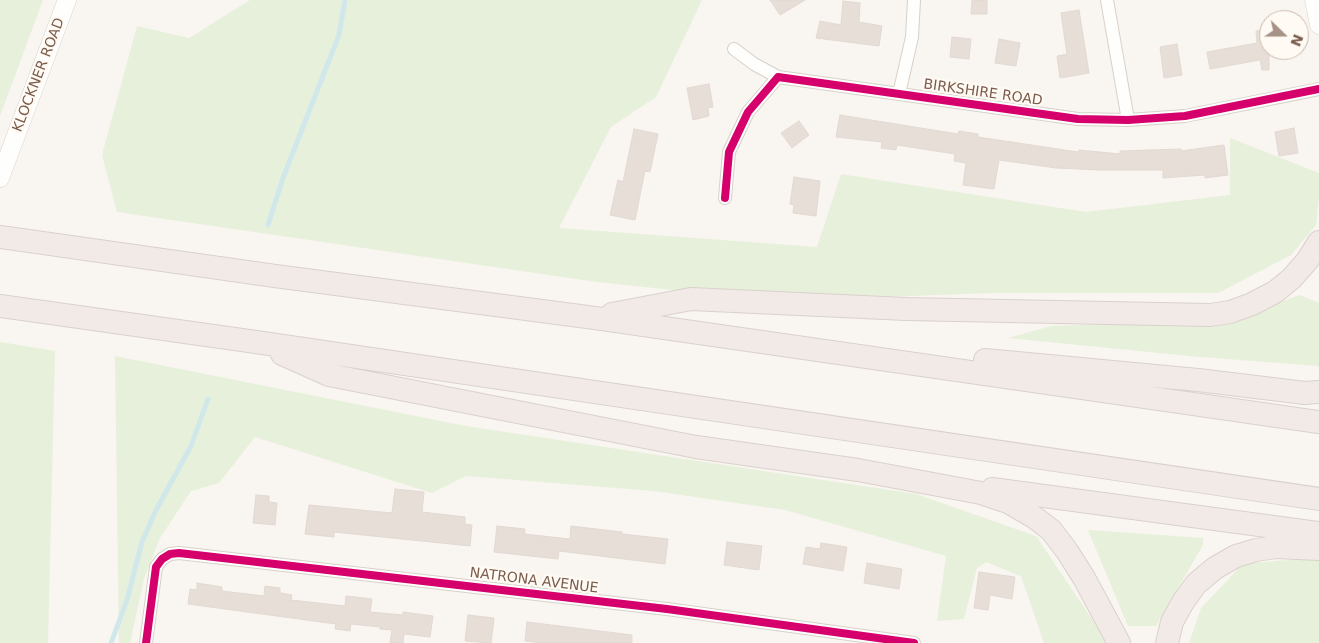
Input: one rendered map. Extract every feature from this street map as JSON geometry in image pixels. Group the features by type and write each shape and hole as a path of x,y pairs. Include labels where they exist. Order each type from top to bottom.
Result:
{"highway":[{"path":"0,237 274,276 595,318 1312,421"},
{"path":"595,318 691,299 906,309 1210,315 1230,312 1252,304 1275,292 1291,279 1307,261 1319,242"},
{"path":"0,306 1316,498"},
{"path":"686,331 1312,392"},
{"path":"256,342 329,375 696,447 858,470 981,493 1008,502 1034,517 1051,530 1067,550 1119,643"},
{"path":"890,477 1020,492 1317,541"},
{"path":"1167,643 1172,622 1183,602 1196,584 1215,568 1236,556 1256,550 1317,541"}],"main road":[{"name":"KLOCKNER ROAD","path":"0,178 67,0"},
{"path":"1314,0 1319,25"}],"street":[{"path":"899,94 912,37 914,0"},
{"path":"1107,0 1128,120"},
{"name":"BIRKSHIRE ROAD","path":"734,49 754,64 778,77 1078,119 1128,120 1185,116 1319,89"},
{"path":"725,198 729,152 748,112 778,77"},
{"name":"NATRONA AVENUE","path":"146,643 156,567 162,559 170,554 179,553 667,609 914,643"}],"green space":[{"path":"0,0 43,0 0,116"},
{"path":"250,0 702,0 656,97 611,127 559,228 817,247 841,174 1086,212 1230,195 1230,138 1319,173 1316,225 1291,255 1218,293 992,293 777,301 597,282 117,212 102,155 137,26 189,38"},
{"path":"1300,295 1319,303 1319,366 1200,357 1008,338 1051,326 1228,320"},
{"path":"0,342 55,351 48,643 0,643"},
{"path":"115,356 466,426 916,494 1036,536 1108,643 1044,643 1021,576 986,562 977,568 964,619 937,621 946,556 785,510 654,491 466,476 432,493 255,437 219,483 191,491 160,538 144,579 130,643 119,643"},
{"path":"1088,530 1203,538 1203,545 1156,626 1128,626"},
{"path":"1319,557 1319,643 1189,643 1201,608 1243,564"}],"building":[{"path":"770,0 805,0 780,15"},
{"path":"972,0 987,0 987,14 971,14"},
{"path":"843,1 860,3 859,22 882,26 879,46 816,38 820,21 841,25"},
{"path":"1079,10 1089,73 1060,78 1057,56 1067,54 1061,13"},
{"path":"1256,31 1259,31 1260,60 1210,69 1207,52 1257,43"},
{"path":"952,37 971,39 969,59 950,57"},
{"path":"999,39 1020,43 1016,66 995,63"},
{"path":"1177,44 1182,75 1164,78 1160,47"},
{"path":"1260,60 1269,60 1269,70 1262,70"},
{"path":"709,84 713,107 708,108 709,116 693,120 687,88"},
{"path":"840,115 958,134 959,131 978,134 978,137 1078,152 1079,150 1120,154 1120,151 1181,149 1181,151 1224,145 1228,175 1205,178 1205,175 1163,178 1163,170 1056,168 999,160 994,189 963,185 966,163 954,161 955,154 897,145 896,150 881,148 882,142 836,137"},
{"path":"799,121 809,135 792,148 781,133"},
{"path":"1294,128 1298,153 1279,156 1275,132"},
{"path":"634,129 658,134 650,172 645,171 635,220 610,215 618,180 623,182"},
{"path":"794,177 820,181 816,216 793,213 794,205 790,204"},
{"path":"395,489 424,492 422,512 465,517 465,524 472,525 470,546 334,532 334,537 305,534 309,505 392,513"},
{"path":"256,495 269,496 269,502 277,503 275,525 253,523"},
{"path":"497,526 525,529 524,534 570,539 571,526 668,539 665,564 559,551 558,559 494,552"},
{"path":"727,542 762,546 759,570 724,565"},
{"path":"821,543 847,547 843,571 803,564 806,547 820,549"},
{"path":"867,563 902,569 899,589 864,583"},
{"path":"979,572 1015,577 1012,599 990,595 988,610 974,608"},
{"path":"197,583 222,587 222,591 264,596 265,586 280,588 280,593 292,595 291,600 345,606 346,596 372,599 370,612 403,615 403,612 433,616 430,637 404,634 403,643 390,643 392,630 380,629 380,627 351,624 350,631 335,629 336,624 188,604 190,589 197,590"},
{"path":"468,615 494,618 491,643 465,641"},
{"path":"527,622 632,635 632,643 544,643 525,641"}],"waterway":[{"path":"268,225 283,178 339,35 345,0"},
{"path":"111,643 127,600 142,542 155,512 191,446 208,399"}],"cycle path":[{"path":"725,198 729,152 748,112 778,77 1078,119 1128,120 1185,116 1319,89"},
{"path":"146,643 156,567 162,559 170,554 179,553 667,609 914,643"}]}
